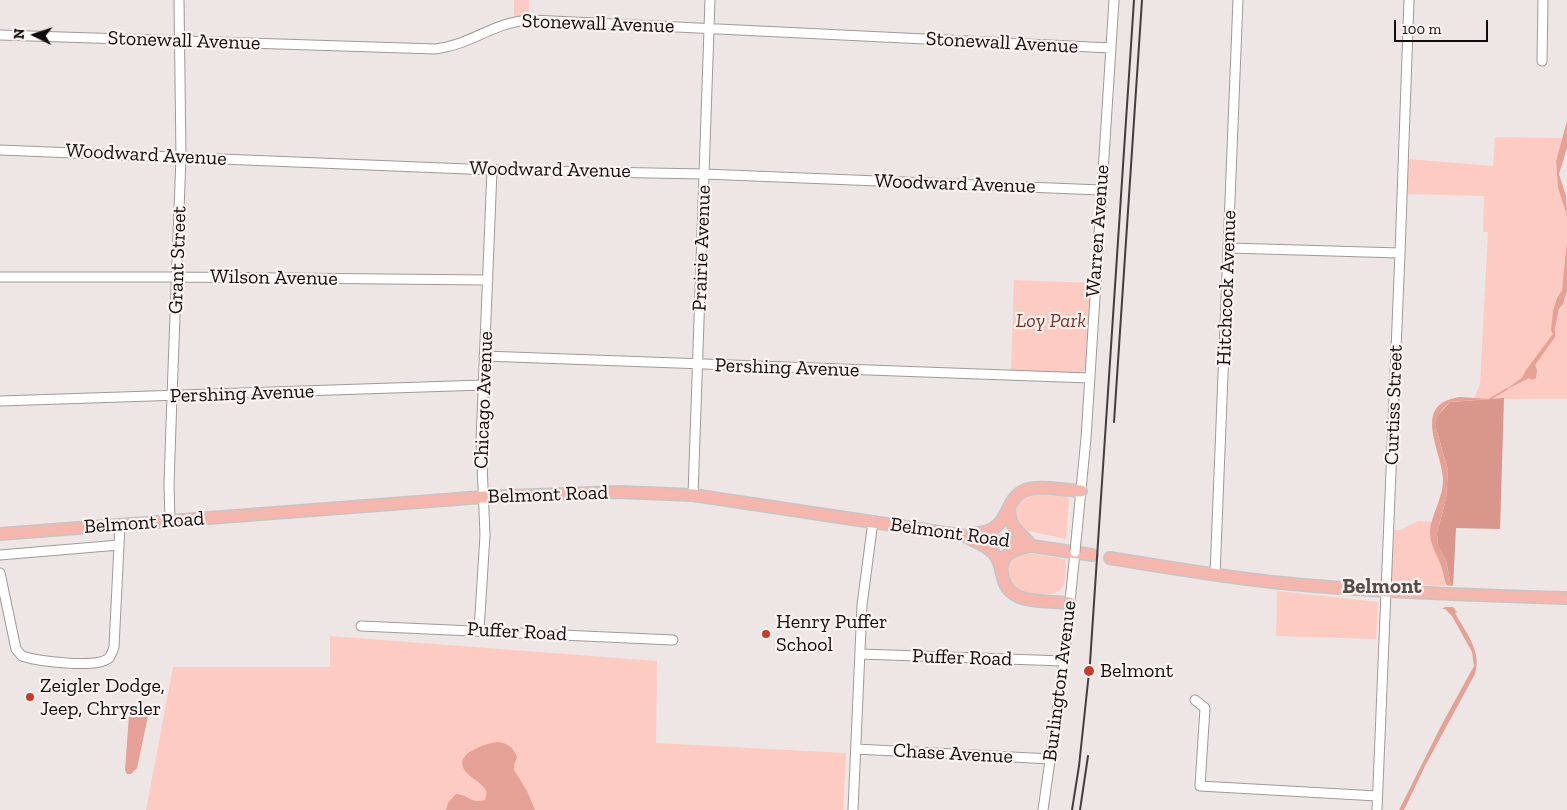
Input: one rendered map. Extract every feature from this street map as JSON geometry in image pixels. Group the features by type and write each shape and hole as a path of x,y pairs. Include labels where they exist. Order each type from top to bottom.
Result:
{"main road":[{"path":"965,536 994,528 1001,522 1016,496 1023,491 1033,488 1081,491"},
{"name":"Belmont Road","path":"0,534 483,497 619,492 693,495 1092,555"},
{"path":"1009,508 1009,519 1012,527 1031,545"},
{"path":"965,536 991,551 998,561 1002,579 1007,587 1018,596 1028,599 1070,603"},
{"path":"1001,573 1003,560 1007,555 1016,549 1031,545"},
{"path":"1110,558 1272,582 1446,594 1567,598"}],"street":[{"name":"Grant Street","path":"170,521 169,484 181,157 178,0"},
{"name":"Prairie Avenue","path":"693,495 710,0"},
{"name":"Warren Avenue","path":"1075,552 1089,378 1114,0"},
{"name":"Hitchcock Avenue","path":"1215,575 1238,0"},
{"name":"Curtiss Street","path":"1376,810 1409,0"},
{"path":"1542,61 1543,0"},
{"name":"Stonewall Avenue","path":"0,35 428,50 456,45 496,27 520,20 1111,48"},
{"name":"Woodward Avenue","path":"0,150 492,170 704,174 1101,190"},
{"name":"Chicago Avenue","path":"479,630 485,535 481,451 492,170"},
{"path":"1229,248 1400,253"},
{"name":"Wilson Avenue","path":"0,277 488,280"},
{"name":"Pershing Avenue","path":"484,356 1089,378"},
{"name":"Pershing Avenue","path":"0,401 483,385"},
{"path":"853,810 862,605 873,521"},
{"path":"0,573 16,649 22,656 52,662 92,663 104,660 110,657 114,647 120,525"},
{"path":"0,563 0,554 119,545"},
{"name":"Burlington Avenue","path":"1043,810 1064,661 1075,552"},
{"name":"Puffer Road","path":"361,626 673,640"},
{"name":"Puffer Road","path":"860,654 1064,661"},
{"path":"1195,700 1205,708 1200,786 1377,796"},
{"name":"Chase Avenue","path":"856,749 1051,759"}],"green space":[{"path":"514,0 529,0 529,16 514,17"},
{"path":"1495,137 1562,138 1556,161 1558,188 1567,216 1567,240 1562,290 1557,298 1556,323 1567,291 1567,399 1474,399 1480,384 1488,232 1483,232 1484,196 1406,194 1408,159 1493,166"},
{"name":"Loy Park","path":"1014,280 1093,283 1087,366 1082,372 1072,374 1011,372"},
{"path":"1029,493 1063,494 1069,499 1066,539 1019,529 1013,513 1014,508"},
{"path":"1418,521 1432,522 1432,540 1443,570 1445,586 1396,584 1391,580 1391,530 1400,530"},
{"path":"1021,552 1065,559 1065,580 1061,589 1042,595 1027,592 1014,586 1007,576 1006,559"},
{"path":"1277,591 1378,602 1376,639 1276,636"},
{"path":"330,636 657,661 656,743 846,753 843,810 146,810 173,667 330,667"}],"shaded area":[{"path":"1567,121 1567,148 1559,174 1566,196 1567,216 1558,188 1556,161"},
{"path":"1567,240 1567,291 1563,304 1559,309 1555,337 1535,365 1537,370 1536,378 1532,380 1529,378 1505,390 1522,378 1553,334 1551,330 1553,311 1562,290"},
{"path":"1460,397 1490,399 1450,402 1442,410 1437,420 1436,428 1448,470 1446,499 1437,533 1438,545 1446,560 1450,581 1453,586 1446,585 1430,535 1431,524 1443,485 1441,466 1432,429 1436,408 1445,401"},
{"path":"1504,398 1500,529 1456,528 1453,586 1450,581 1446,560 1438,546 1437,533 1446,499 1448,470 1436,422 1438,415 1450,402"},
{"path":"1453,607 1457,612 1455,613 1475,650 1477,666 1475,674 1426,764 1404,810 1399,810 1442,724 1474,666 1472,652 1452,616 1445,609 1442,609"},
{"path":"132,709 146,712 148,716 137,768 131,774 127,774 125,770 129,715"},
{"path":"497,742 504,743 514,751 517,757 514,770 527,791 535,810 446,810 448,803 456,794 476,801 485,800 486,790 467,773 463,767 463,761 465,756 477,748"}],"waterway":[{"path":"1490,399 1507,389"}],"railway":[{"path":"1072,810 1079,766 1090,663 1134,0"},
{"path":"1114,422 1142,0"},
{"path":"1080,810 1088,756"}],"place":[{"name":"Henry Puffer School","path":"766,634"},
{"name":"Belmont","path":"1089,671"},
{"name":"Zeigler Dodge, Jeep, Chrysler","path":"30,697"}],"district":[{"name":"Belmont","path":"1382,587"}]}
